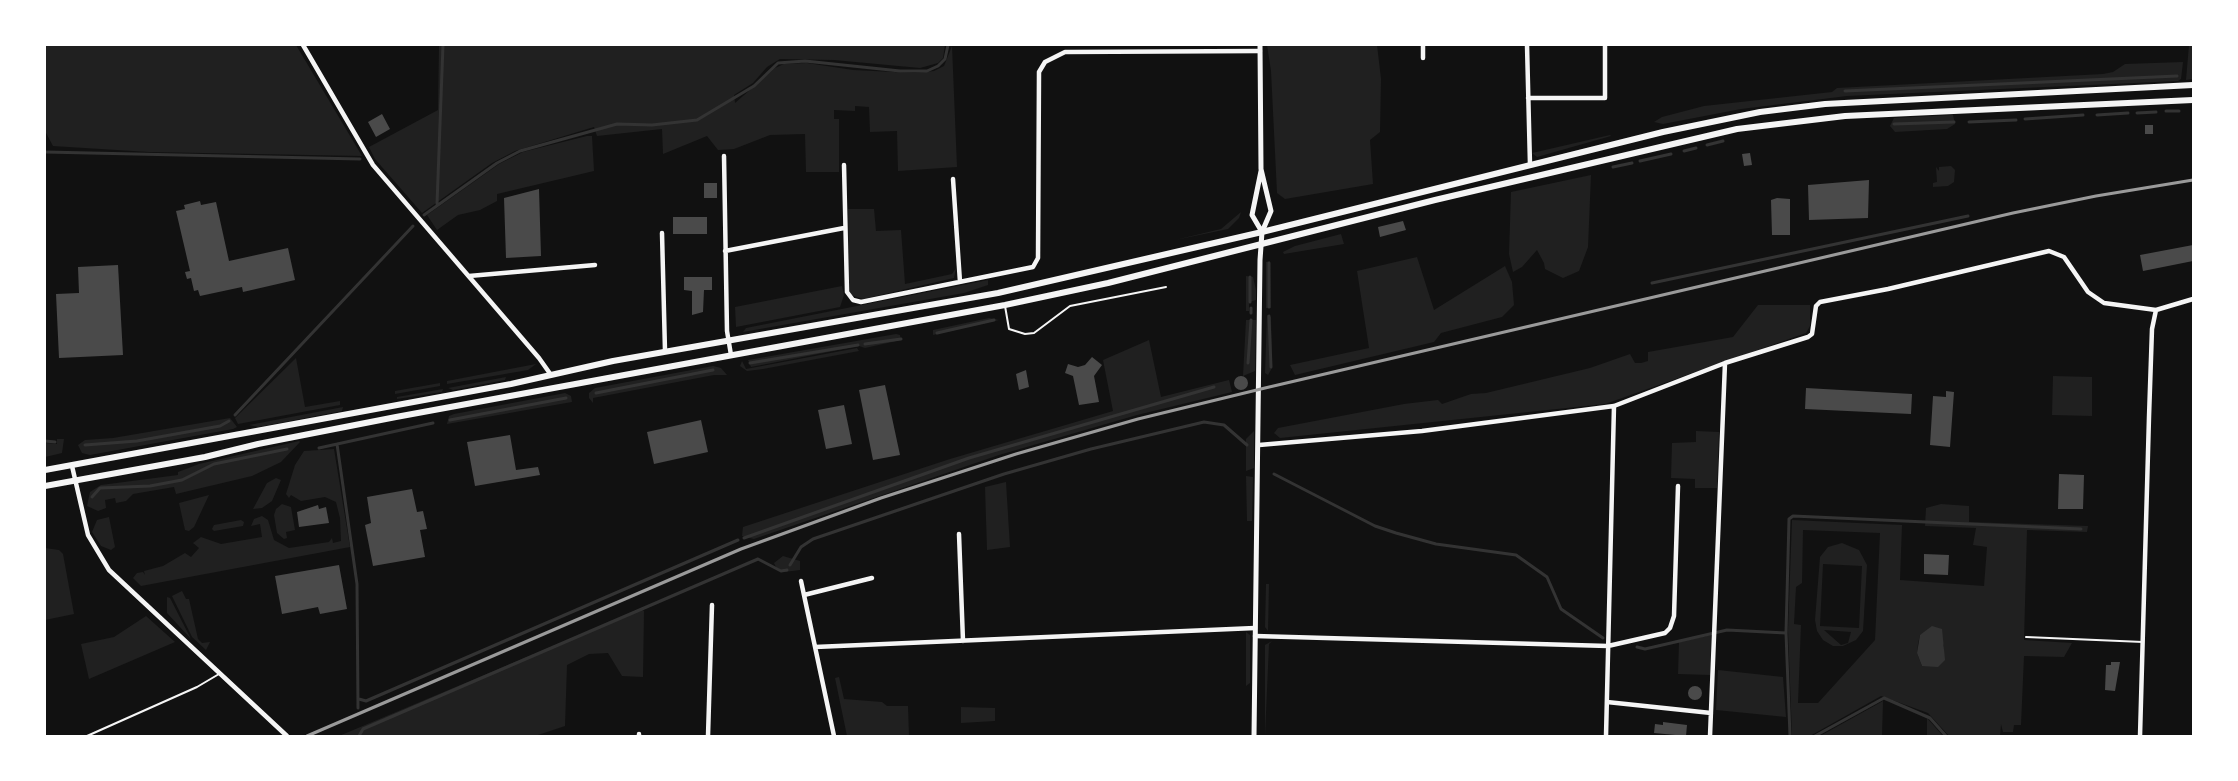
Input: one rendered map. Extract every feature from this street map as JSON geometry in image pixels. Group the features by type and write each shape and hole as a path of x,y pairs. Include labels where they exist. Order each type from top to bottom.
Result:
{"main road":[{"path":"45,470 551,375 665,351 998,293 1262,232 1663,132 1760,112 1837,104 2193,85"},
{"path":"45,486 205,457 313,433 1005,305 1261,245 1632,152 1776,122 1845,116 2193,100"}],"street":[{"path":"303,45 363,151 551,375"},
{"path":"1423,45 1423,58"},
{"path":"1527,45 1530,165"},
{"path":"1528,98 1605,98 1605,45"},
{"path":"844,165 843,228 847,292 853,300 861,302 1033,267 1036,263 1040,72 1045,62 1065,52 1260,48 1261,169 1270,211 1262,232 1261,245 1254,736"},
{"path":"724,156 728,340 731,355"},
{"path":"1261,169 1252,214 1262,232"},
{"path":"953,179 960,282"},
{"path":"725,251 843,228"},
{"path":"662,233 665,351"},
{"path":"1259,445 1422,431 1614,406 1725,363 1808,338 1812,334 1816,306 1820,302 1888,289 2049,251 2064,257 2088,292 2104,303 2156,310 2193,299"},
{"path":"469,276 596,265"},
{"path":"2140,736 2152,328 2156,310"},
{"path":"1710,736 1725,363"},
{"path":"1606,736 1614,406"},
{"path":"72,466 87,535 109,570 287,736"},
{"path":"1255,636 1608,646 1665,633 1673,624 1678,486"},
{"path":"959,534 963,641"},
{"path":"804,595 872,578"},
{"path":"801,580 834,736"},
{"path":"708,736 711,605"},
{"path":"815,647 1255,628"},
{"path":"1607,702 1711,713"}],"lane":[{"path":"1005,305 1009,329 1025,334 1034,333 1070,306 1166,287"},
{"path":"2026,637 2143,642"},
{"path":"87,736 197,687 221,673"}],"shaded area":[{"path":"45,45 296,45 362,156 149,152 53,146 45,131"},
{"path":"439,45 945,45 943,58 938,63 920,68 834,60 780,59 767,67 753,83 734,95 735,103 775,68 784,64 807,63 853,70 915,73 934,71 944,66 952,46 957,167 898,171 897,131 870,132 869,107 855,106 855,111 834,110 834,119 839,119 839,172 806,172 805,134 770,135 734,149 718,150 707,136 663,154 662,129 597,136 594,127 515,151 492,163 422,213 375,159 369,147 438,110"},
{"path":"1267,45 1377,45 1381,79 1380,132 1370,140 1373,184 1285,199 1277,193 1271,71"},
{"path":"2189,45 2193,45 2193,79 2186,80"},
{"path":"2183,62 2181,79 2178,81 1847,96 1741,109 1663,124 1654,122 1662,117 1704,106 1832,92 1837,88 2103,74 2113,72 2125,64"},
{"path":"1953,115 1955,124 1947,129 1895,132 1890,126 1894,118"},
{"path":"1610,135 1537,157 1532,153"},
{"path":"592,136 594,171 497,194 497,201 480,210 458,215 437,230 427,215 499,164 523,152"},
{"path":"1951,166 1955,170 1954,182 1948,186 1933,187 1933,183 1937,182 1936,167 1939,171 1939,167"},
{"path":"1591,175 1588,247 1579,271 1563,278 1545,269 1537,250 1522,267 1513,272 1509,254 1511,192"},
{"path":"848,209 874,209 876,231 901,230 905,284 952,274 956,268 954,278 863,299 851,295 849,290"},
{"path":"1241,212 1239,218 1228,229 1175,240 1221,229"},
{"path":"1341,234 1344,244 1284,254 1283,252 1295,246"},
{"path":"1417,257 1434,310 1505,266 1512,282 1514,305 1502,317 1441,333 1434,342 1295,375 1290,365 1369,348 1357,271"},
{"path":"1270,261 1271,308 1266,308 1266,262"},
{"path":"1246,276 1253,277 1256,290 1256,300 1249,302 1249,311 1246,311"},
{"path":"988,280 988,285 964,293 743,332 746,328"},
{"path":"842,286 844,295 840,307 736,327 735,307"},
{"path":"1758,305 1810,305 1810,326 1806,333 1605,404 1280,438 1274,433 1278,428 1404,404 1438,400 1442,404 1471,394 1486,393 1590,368 1630,354 1635,363 1641,363 1648,361 1648,352 1733,337"},
{"path":"1267,315 1271,317 1272,368 1268,375 1265,373"},
{"path":"989,318 999,320 933,335 933,330"},
{"path":"1246,320 1256,320 1255,371 1243,376"},
{"path":"900,335 901,340 865,348 859,346 751,367 748,360"},
{"path":"1149,340 1161,397 1229,380 1232,392 1137,415 999,455 754,539 742,536 743,527 950,459 1113,411 1103,360"},
{"path":"857,348 859,351 763,369 747,371 740,366 742,361 746,369"},
{"path":"296,358 305,407 340,401 340,405 238,424 235,418"},
{"path":"536,364 528,370 447,384 447,381"},
{"path":"713,366 721,368 727,375 714,375 593,398 593,403 589,398 589,393 595,388"},
{"path":"2053,376 2092,377 2092,416 2052,415"},
{"path":"506,377 505,380 453,390 448,388"},
{"path":"440,383 440,386 395,394 395,391"},
{"path":"443,389 442,392 397,399 397,397"},
{"path":"565,393 571,396 572,402 447,424 449,416 454,414"},
{"path":"343,407 342,411 258,427 249,425"},
{"path":"230,418 237,427 233,429 90,455 82,453 78,445 85,440 113,438"},
{"path":"1254,431 1254,468 1246,471 1246,439"},
{"path":"1696,431 1719,432 1717,488 1695,488 1695,479 1671,478 1672,443 1696,442"},
{"path":"57,439 64,439 62,453 45,457 45,443 57,444"},
{"path":"299,441 281,462 252,476 176,494 174,487 133,494 126,501 116,503 115,498 105,500 106,508 98,511 87,506 90,492 101,485 178,475 178,472 199,464"},
{"path":"334,449 350,547 141,586 133,578 137,573 143,572 145,575 144,571 163,566 185,553 191,557 199,548 193,543 201,537 221,544 262,537 260,524 251,526 254,519 262,516 268,520 274,540 289,548 329,542 332,538 333,543 341,541 340,518 336,502 325,497 301,501 291,495 289,498 286,494 295,465 304,451"},
{"path":"1246,476 1253,477 1252,521 1247,521"},
{"path":"276,478 281,480 272,501 262,508 253,509 267,483"},
{"path":"1006,482 1010,547 987,550 985,487"},
{"path":"209,495 194,527 189,531 185,530 179,503"},
{"path":"282,504 291,507 295,530 286,532 287,538 284,539 277,533 274,515 276,509"},
{"path":"1941,504 1969,506 1969,522 2088,526 2087,532 2027,530 2024,640 2072,643 2064,657 2024,656 2021,725 2014,725 2013,732 2003,732 2001,724 2000,736 1949,736 1928,713 1881,696 1810,736 1792,736 1788,630 1792,520 1902,525 1900,580 1984,586 1987,547 1973,545 1976,528 1925,526 1926,508","holes":["1803,530 1880,533 1875,640 1818,703 1798,703 1801,625 1794,624 1796,587 1802,583","1927,632 1944,645 1943,650 1922,666 1917,653 1918,644 1920,635"]},
{"path":"109,517 115,547 111,550 101,546 92,532 97,520"},
{"path":"241,520 244,522 243,526 214,531 212,529 214,525"},
{"path":"1842,543 1859,550 1867,565 1863,631 1856,640 1843,646 1833,646 1823,640 1817,631 1815,620 1820,557 1828,547","holes":["1823,564 1862,566 1859,628 1820,626","1824,630 1851,632 1848,643 1841,645"]},
{"path":"45,548 59,550 63,554 74,614 45,620"},
{"path":"783,556 800,561 800,570 784,572 776,567 774,563"},
{"path":"1266,584 1269,584 1268,631 1265,627"},
{"path":"182,591 186,599 189,599 198,639 202,643 210,642 206,650 192,637 172,596"},
{"path":"167,597 170,598 191,639 167,613"},
{"path":"641,609 644,611 643,677 622,676 608,653 589,654 567,665 565,726 535,736 339,736"},
{"path":"146,616 175,642 89,679 81,644 114,637"},
{"path":"1932,626 1942,629 1945,660 1938,667 1922,666 1917,653 1920,635"},
{"path":"1246,632 1250,635 1250,683 1246,686"},
{"path":"1711,635 1710,675 1678,674 1679,642"},
{"path":"1272,641 1269,644 1265,736 1265,645"},
{"path":"1718,670 1783,677 1786,717 1716,710"},
{"path":"839,677 844,699 882,702 887,706 908,706 909,736 847,736 835,678"},
{"path":"1883,701 1882,736 1820,736"},
{"path":"961,707 995,708 995,721 961,723"},
{"path":"1927,718 1943,736 1927,736"}],"building":[{"path":"382,114 390,129 376,137 368,122"},
{"path":"2145,125 2153,125 2153,134 2145,134"},
{"path":"1750,153 1752,165 1744,166 1742,154"},
{"path":"1869,180 1868,218 1809,220 1808,185"},
{"path":"704,183 717,183 717,198 704,198"},
{"path":"539,189 541,256 506,258 504,198"},
{"path":"1790,199 1790,235 1772,235 1771,200"},
{"path":"200,201 201,205 216,202 229,261 288,248 295,280 243,292 242,287 200,296 198,290 194,291 191,278 187,279 185,272 190,271 176,211 185,209 184,205"},
{"path":"673,217 707,217 707,234 673,234"},
{"path":"1403,221 1406,230 1380,237 1378,227"},
{"path":"2193,245 2193,261 2143,271 2140,255"},
{"path":"118,265 123,355 59,358 56,294 79,293 78,267"},
{"path":"684,277 712,277 712,290 704,290 703,312 692,315 692,291 684,290"},
{"path":"1092,357 1102,365 1094,376 1099,402 1079,405 1073,376 1065,373 1068,364 1078,367 1085,365"},
{"path":"1026,370 1029,387 1019,390 1016,374"},
{"path":"1241,376 1246,378 1248,383 1246,388 1241,390 1236,388 1234,383 1236,378"},
{"path":"885,385 900,455 873,460 859,390"},
{"path":"1806,388 1912,394 1911,414 1805,409"},
{"path":"1946,391 1954,392 1950,447 1930,445 1933,396 1946,397"},
{"path":"844,405 852,444 826,449 818,410"},
{"path":"701,420 708,452 654,464 647,432"},
{"path":"510,435 516,470 538,467 540,475 475,486 467,442"},
{"path":"2059,474 2084,475 2083,509 2058,509"},
{"path":"412,489 417,512 423,511 427,529 420,530 425,557 373,566 365,525 371,523 367,497"},
{"path":"318,505 319,509 326,507 329,523 299,527 297,512"},
{"path":"1924,554 1949,555 1948,575 1924,574"},
{"path":"339,565 347,609 320,614 318,607 282,614 275,576"},
{"path":"2111,662 2120,662 2115,691 2105,690 2106,665 2111,665"},
{"path":"1692,686 1698,686 1702,693 1698,700 1692,700 1688,696 1688,690"},
{"path":"1663,722 1687,725 1686,736 1654,733 1655,724 1663,725"}],"waterway":[{"path":"437,204 443,45"},
{"path":"424,215 497,163 520,151 617,124 652,125 697,120 754,86 778,63 805,61 900,71 927,71 938,66 945,59 948,45"},
{"path":"1845,91 2177,76"},
{"path":"2166,111 2179,111"},
{"path":"2137,113 2156,112"},
{"path":"2097,115 2128,113"},
{"path":"2025,119 2083,115"},
{"path":"1969,122 2016,120"},
{"path":"1894,124 1954,122"},
{"path":"1707,145 1723,141"},
{"path":"1684,151 1696,148"},
{"path":"45,152 360,159"},
{"path":"1640,161 1671,154"},
{"path":"1613,167 1632,163"},
{"path":"1652,283 1968,216"},
{"path":"235,415 413,226"},
{"path":"1269,263 1269,307"},
{"path":"1250,277 1250,302"},
{"path":"1251,308 1251,313"},
{"path":"1269,316 1271,367"},
{"path":"937,333 994,320"},
{"path":"1248,363 1251,320"},
{"path":"865,344 901,339"},
{"path":"750,363 858,345"},
{"path":"596,393 713,370"},
{"path":"744,538 969,458 1214,387"},
{"path":"450,420 566,398"},
{"path":"85,445 137,441 220,426 229,421"},
{"path":"790,565 801,547 813,539 1004,474 1091,449 1204,422 1224,425 1247,445"},
{"path":"319,448 433,423"},
{"path":"45,441 55,442"},
{"path":"337,444 357,584 358,708"},
{"path":"92,497 100,488 150,486 182,480 214,464 287,449"},
{"path":"1274,474 1375,526 1436,544 1516,555 1547,577 1561,609 1603,638"},
{"path":"1786,633 1789,519 1793,516 2081,529"},
{"path":"359,699 366,701 738,540"},
{"path":"359,736 363,729 758,559 781,571 787,570"},
{"path":"1637,647 1645,649 1727,630 1786,633 1790,736"},
{"path":"1815,736 1884,698 1930,718 1946,736"}],"railway":[{"path":"307,736 741,549 881,498 1016,454 1138,419 1265,388 2013,213 2193,180"}]}
